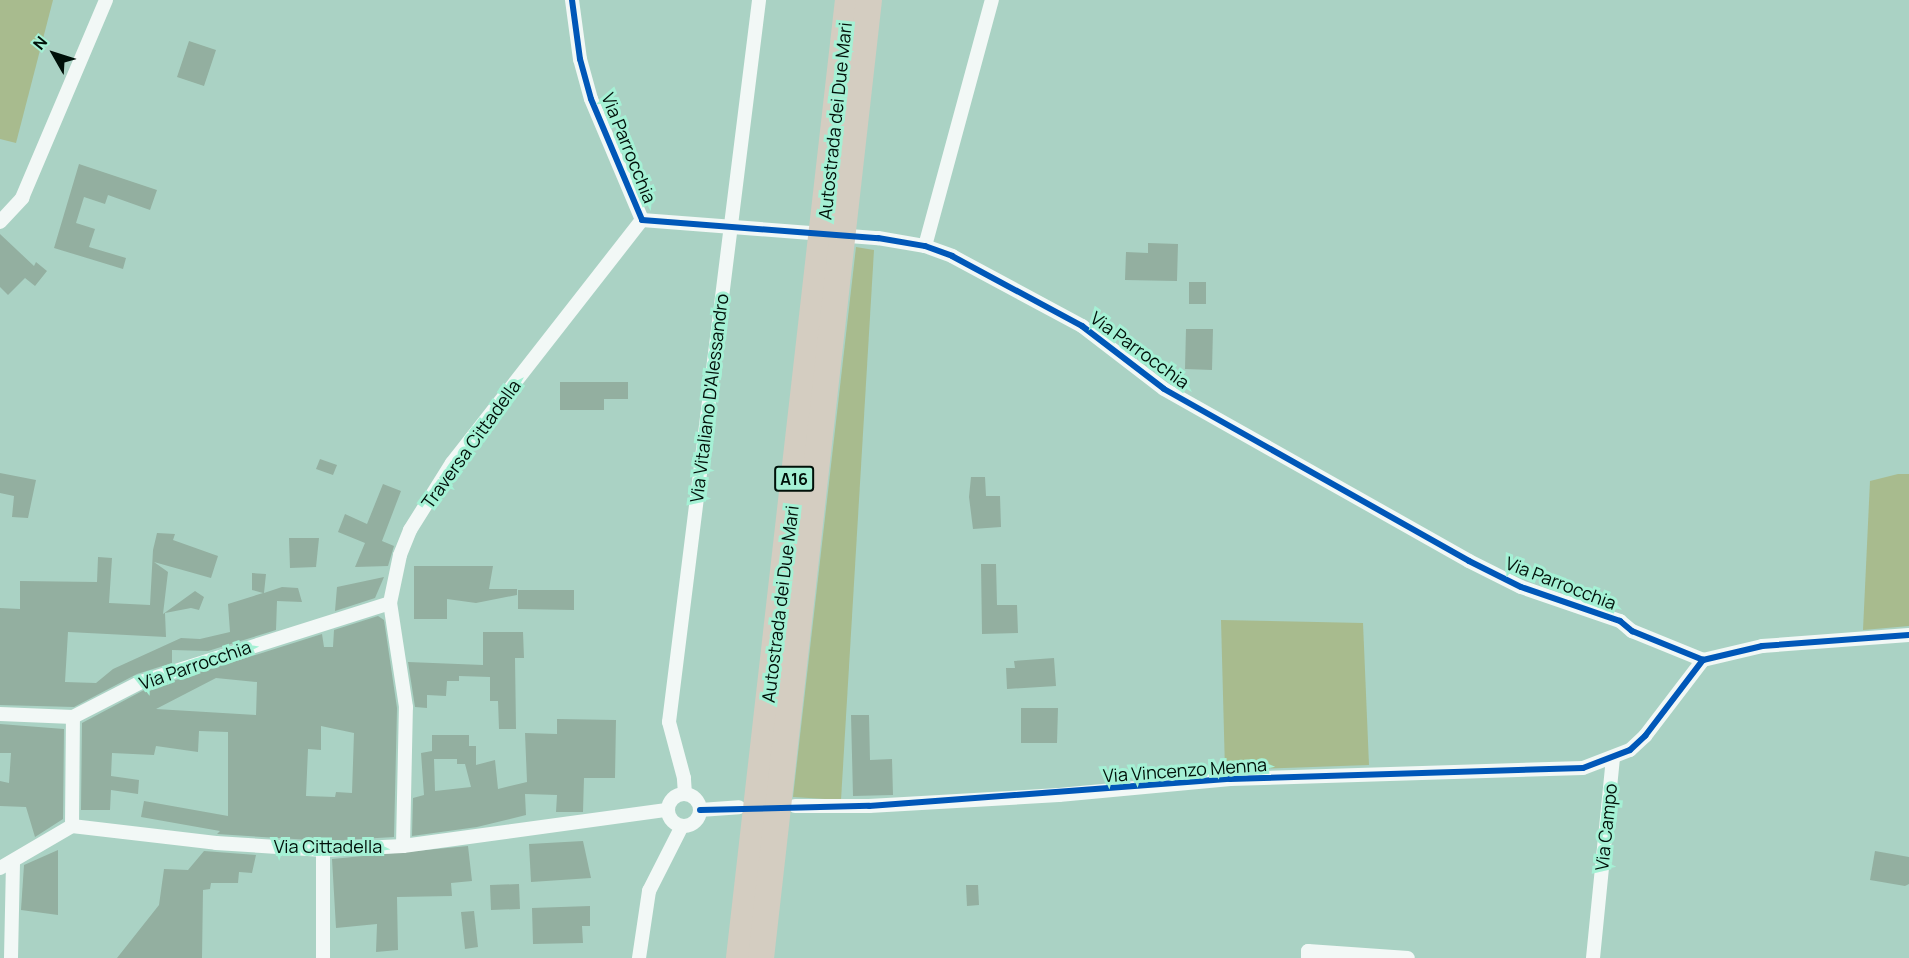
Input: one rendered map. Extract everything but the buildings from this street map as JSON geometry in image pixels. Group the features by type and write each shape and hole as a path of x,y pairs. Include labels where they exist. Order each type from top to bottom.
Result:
{"highway":[{"name":"Autostrada dei Due Mari","path":"739,958 848,0"},
{"name":"Autostrada dei Due Mari","path":"761,958 869,0"}],"street":[{"path":"0,222 22,198 106,0"},
{"name":"Via Parrocchia","path":"572,0 580,59 591,99 642,220 751,229 796,230 878,238 925,246 1011,285 1082,326 1164,389 1469,561 1521,586 1620,621 1632,631 1703,660"},
{"name":"Via Vitaliano D'Alessandro","path":"685,794 684,777 669,722 759,0"},
{"path":"925,246 992,0"},
{"name":"Traversa Cittadella","path":"404,846 406,707 390,603 400,555 427,501 642,220"},
{"name":"Via Parrocchia","path":"0,714 73,717 141,682 390,603"},
{"path":"1703,660 1762,646 1909,635"},
{"name":"Via Campo","path":"1593,958 1613,758 1645,736 1686,678 1703,660"},
{"path":"11,958 7,865 72,826 73,717"},
{"name":"Via Vincenzo Menna","path":"795,806 869,806 1048,795 1230,779 1583,768 1613,758"},
{"path":"639,958 649,891 682,826 696,820 700,810 697,801 685,794 671,800 668,810 673,823 682,826"},
{"path":"700,810 739,807"},
{"name":"Via Cittadella","path":"72,826 216,843 323,850 404,846 668,810"},
{"path":"322,958 323,850"},
{"path":"1308,958 1308,951 1408,958"}],"green space":[{"path":"0,0 53,0 16,143 0,139"},
{"path":"856,247 874,250 841,800 793,797"},
{"path":"1898,474 1909,474 1909,626 1863,630 1870,481"},
{"path":"1221,620 1363,623 1369,765 1225,770"}],"cycle path":[{"path":"572,0 580,59 591,99 642,220 878,238 925,246 952,256 1082,326 1164,389 1469,561 1521,587 1620,621 1632,631 1703,660"},
{"path":"700,810 869,806 1230,779 1583,768 1630,750 1645,736 1703,660 1762,646 1909,635"}]}
